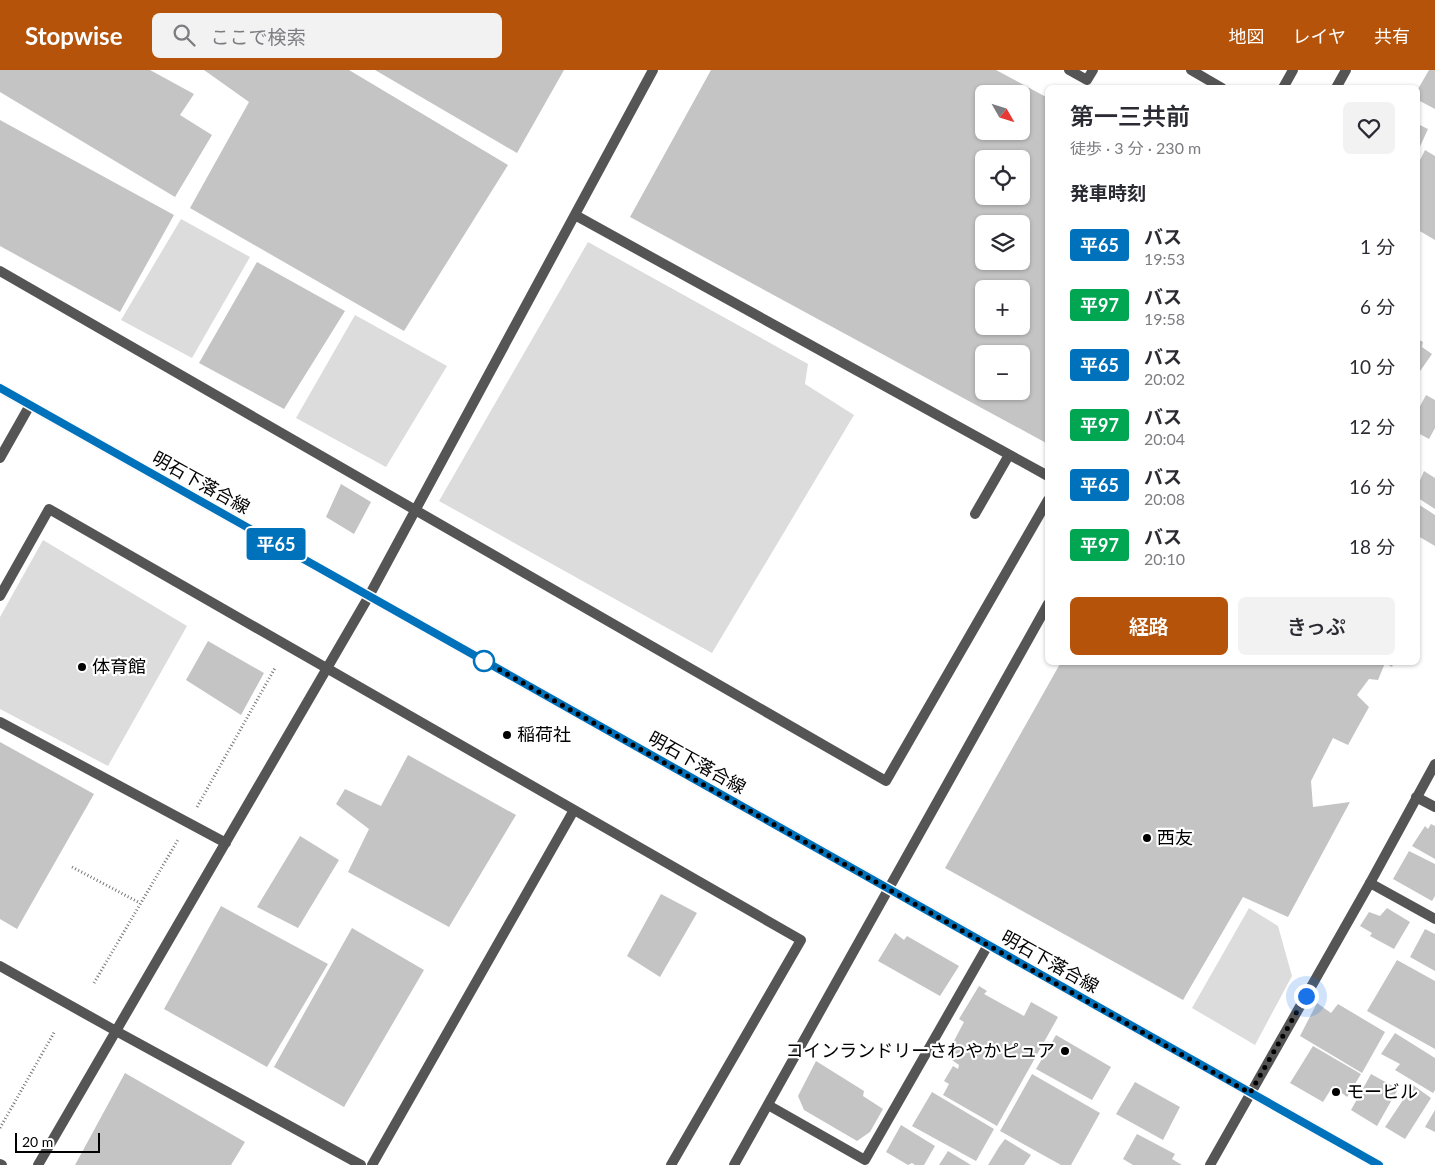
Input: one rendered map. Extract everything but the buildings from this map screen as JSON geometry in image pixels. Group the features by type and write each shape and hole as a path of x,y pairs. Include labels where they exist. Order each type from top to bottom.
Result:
{"main road":[{"name":"明石下落合線","path":"0,388 1379,1165"}],"street":[{"path":"38,1165 369,596 653,70"},
{"path":"1069,70 1087,80 1092,70"},
{"path":"1191,70 1217,85"},
{"path":"1286,85 1294,70"},
{"path":"1338,85 1346,70"},
{"path":"575,215 1045,474"},
{"path":"0,271 886,781 1045,505"},
{"path":"0,458 30,405"},
{"path":"975,514 1009,455"},
{"path":"0,596 49,509 801,940 671,1165"},
{"path":"734,1165 1045,609"},
{"path":"0,722 226,843"},
{"path":"1210,1165 1370,883 1435,764"},
{"path":"1416,797 1435,807"},
{"path":"372,1165 574,810"},
{"path":"1370,883 1435,920"},
{"path":"768,1105 865,1160 988,945"},
{"path":"0,966 361,1165"}],"path":[{"path":"72,868 140,903"},
{"path":"0,1128 55,1031"}],"shaded area":[{"path":"181,219 250,257 192,358 121,320"},
{"path":"588,242 808,364 805,384 854,415 712,653 439,501"},
{"path":"355,315 447,366 386,467 296,418"},
{"name":"体育館","path":"43,540 187,626 108,766 0,709 0,617"},
{"path":"1249,908 1278,926 1292,976 1255,1045 1192,1008"}],"bus line":[{"name":"平65","path":"0,388 1379,1165"}],"place":[{"name":"体育館","path":"82,667"},
{"name":"稲荷社","path":"507,735"},
{"name":"西友","path":"1147,838"},
{"name":"コインランドリーさわやかピュア","path":"1065,1051"},
{"name":"モービル","path":"1336,1092"}],"route":[{"path":"484,661 1250,1093 1306,996"}]}
